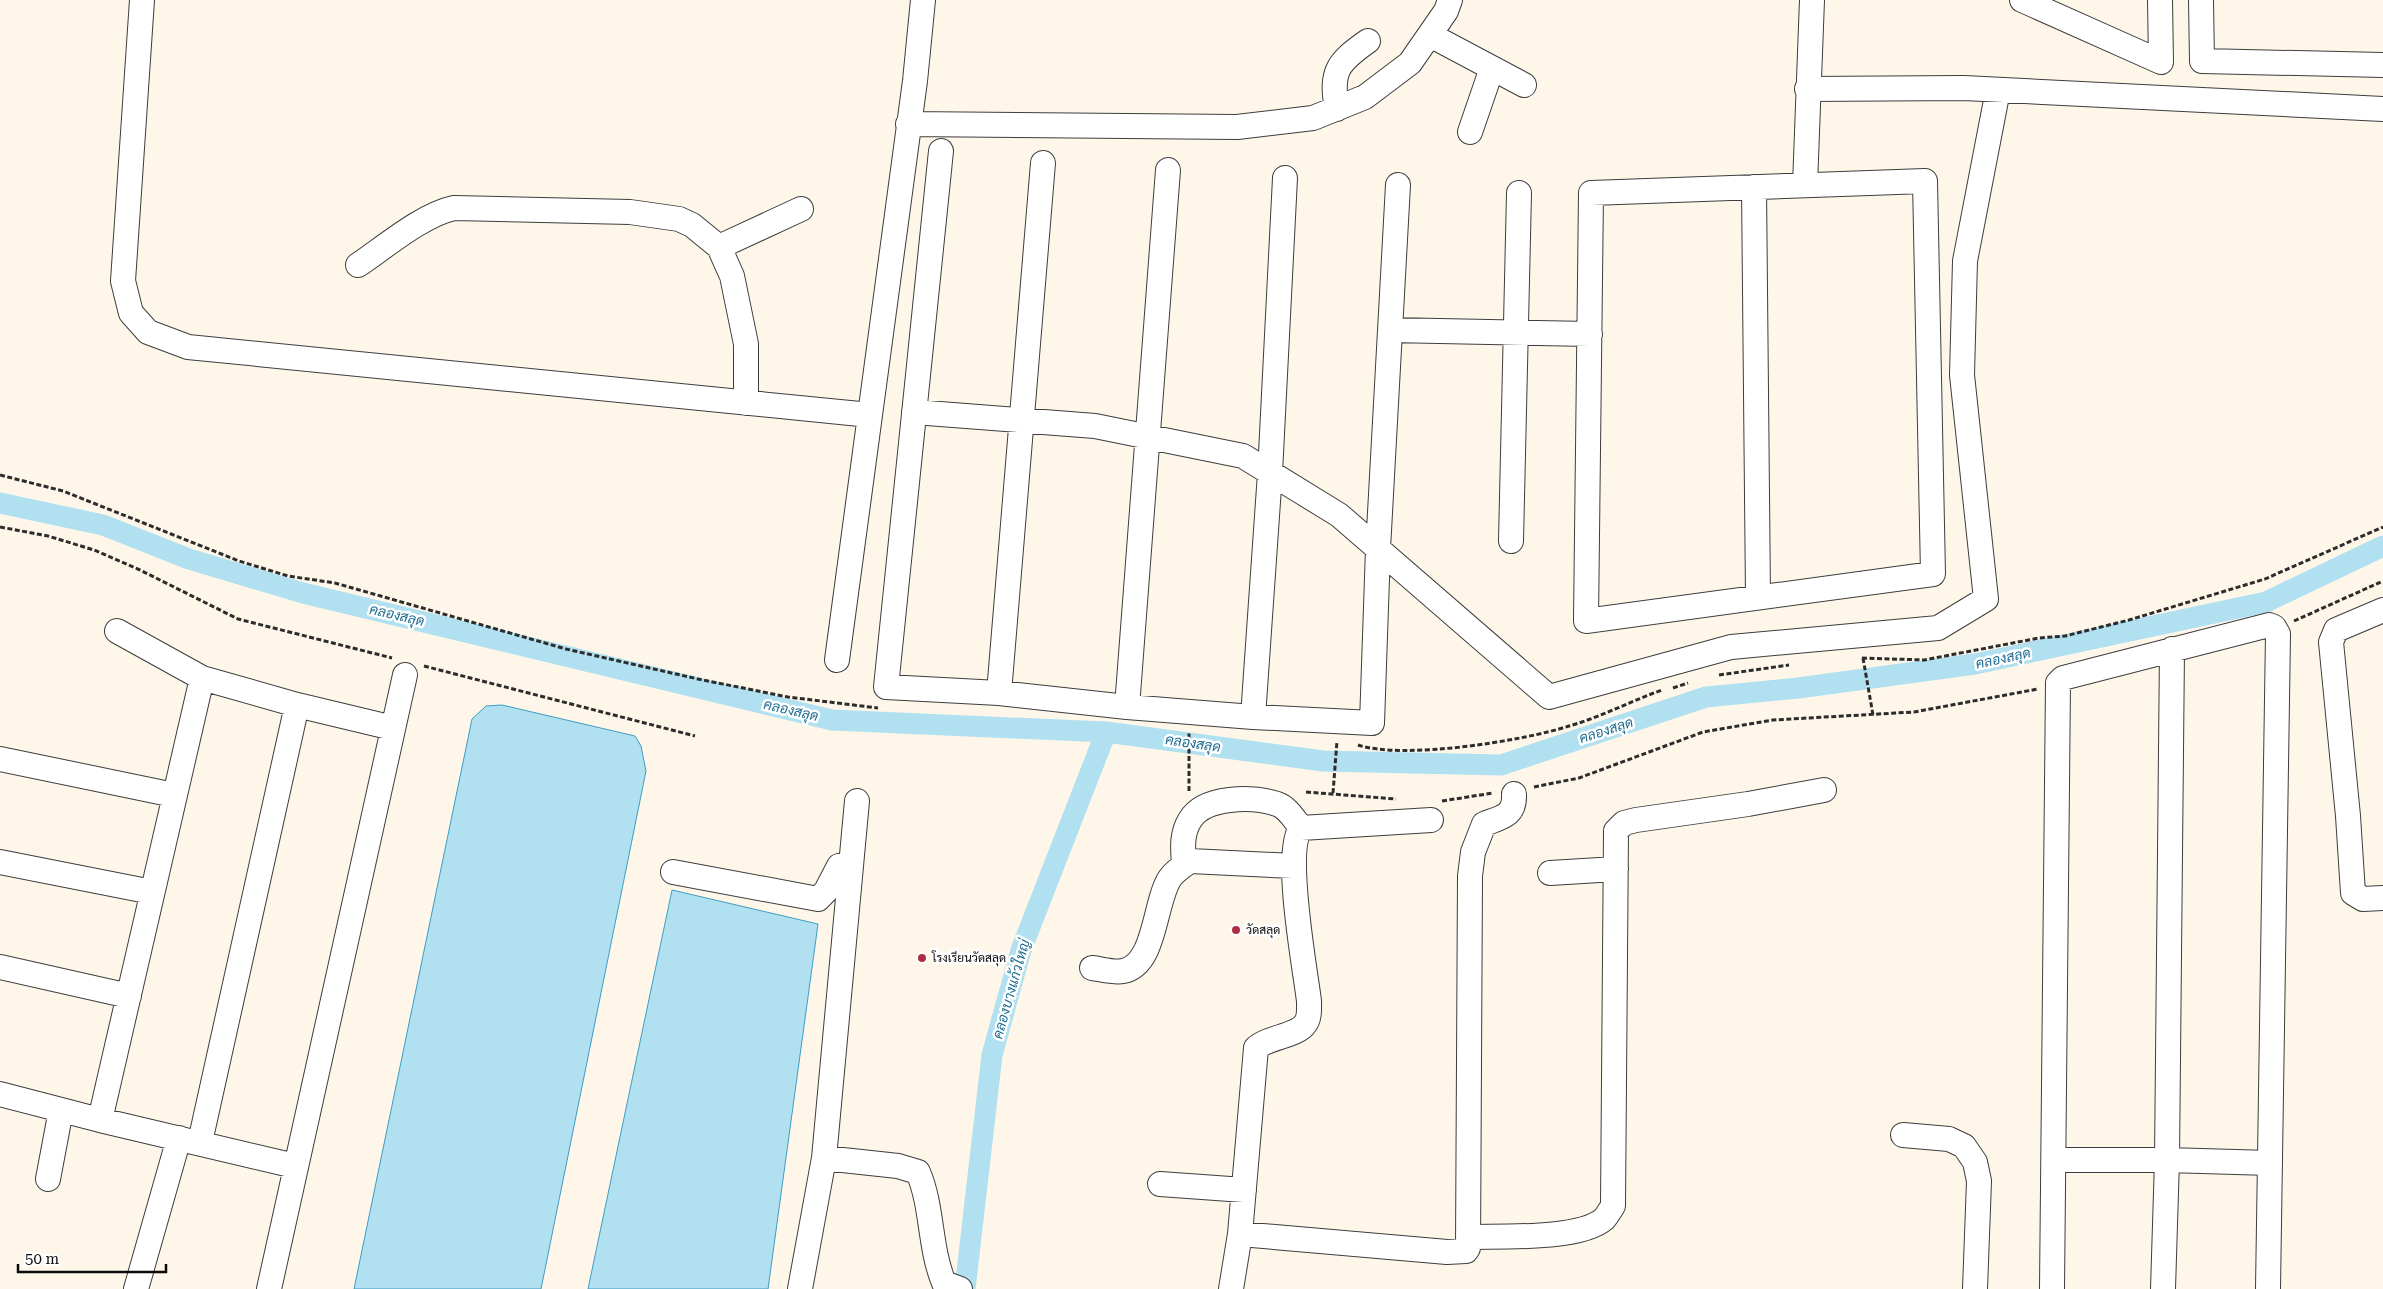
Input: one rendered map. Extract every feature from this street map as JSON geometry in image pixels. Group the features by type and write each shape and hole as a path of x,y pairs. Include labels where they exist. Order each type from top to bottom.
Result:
{"street":[{"path":"142,0 123,281 131,313 148,332 188,347 870,415"},
{"path":"837,660 915,81 923,0"},
{"path":"908,124 1237,127 1313,118 1366,97 1410,63 1430,35 1450,0"},
{"path":"1804,185 1812,0"},
{"path":"2022,0 2161,62 2160,0"},
{"path":"2201,0 2202,60 2383,65"},
{"path":"1430,35 1524,85"},
{"path":"1336,109 1333,88 1336,70 1347,56 1368,41"},
{"path":"1470,132 1492,68"},
{"path":"1807,89 1998,90 2383,109"},
{"path":"914,412 1095,426 1243,456 1339,515 1549,697 1731,647 1938,628 1986,599 1962,375 1966,262 1998,90"},
{"path":"941,152 886,687 999,693 1127,707 1372,723 1378,549 1398,186"},
{"path":"999,693 1043,164"},
{"path":"1127,707 1168,170"},
{"path":"1253,716 1270,473 1285,178"},
{"path":"1925,181 1933,574 1586,621 1591,193 1754,187 1925,181"},
{"path":"1754,187 1758,597"},
{"path":"1511,541 1519,193"},
{"path":"358,266 444,210 470,207 652,214 679,218 692,225 719,247 732,276 746,344 746,403"},
{"path":"719,247 801,209"},
{"path":"1390,330 1590,334"},
{"path":"2383,610 2336,630 2331,642 2348,816 2353,893 2363,899 2383,898"},
{"path":"2052,1289 2058,683 2063,678 2266,625 2274,627 2278,634 2268,1289"},
{"path":"117,631 202,678 297,705 393,728"},
{"path":"2163,1289 2167,1160 2172,649"},
{"path":"269,1289 407,666"},
{"path":"100,1120 202,678"},
{"path":"136,1289 189,1140 297,705"},
{"path":"0,759 174,795"},
{"path":"1469,1237 1548,1235 1587,1229 1604,1219 1613,1206 1616,831 1624,823 1824,790"},
{"path":"1241,1224 1447,1252 1466,1251 1469,1237 1470,876 1473,852 1484,824 1510,812 1514,806 1511,792"},
{"path":"1184,866 1183,838 1188,822 1193,816 1220,800 1253,800 1277,804 1288,812 1301,828"},
{"path":"800,1289 824,1158 857,801"},
{"path":"1231,1289 1241,1224 1256,1048 1263,1042 1299,1029 1306,1024 1308,1016 1310,1001 1293,866 1297,834 1301,828 1433,811"},
{"path":"1092,968 1122,971 1139,963 1149,941 1169,880 1190,861 1293,866"},
{"path":"0,862 152,892"},
{"path":"673,872 796,897 818,899 826,891 840,866 851,863"},
{"path":"1550,873 1616,869"},
{"path":"0,967 129,996"},
{"path":"0,1094 100,1120 295,1166"},
{"path":"48,1179 61,1110"},
{"path":"1903,1135 1949,1139 1964,1146 1975,1162 1978,1181 1976,1289"},
{"path":"824,1158 898,1166 918,1172 926,1196 937,1265 944,1283 959,1289"},
{"path":"2054,1160 2167,1160 2270,1164"},
{"path":"1160,1184 1244,1190"}],"path":[{"path":"0,475 63,492 239,561 288,576 335,582 566,649 698,679 788,697 881,709"},
{"path":"0,527 48,536 94,550 140,570 238,618 407,666 695,736"},
{"path":"1856,659 1924,660 2038,638 2065,636 2129,620 2265,579 2383,527"},
{"path":"2288,623 2315,613 2383,582"},
{"path":"1863,658 1873,713"},
{"path":"1715,676 1791,665"},
{"path":"1352,744 1380,750 1422,750 1521,737 1568,727 1661,690 1691,682"},
{"path":"1433,811 1579,778 1703,732 1773,720 1914,712 2042,689"},
{"path":"1189,736 1189,795"},
{"path":"1330,740 1342,742"},
{"path":"1333,793 1336,749"},
{"path":"1306,792 1404,800"}],"water":[{"path":"502,705 635,736 641,746 646,771 541,1289 354,1289 472,719 486,706"},
{"path":"672,890 818,924 768,1289 588,1289"}],"waterway":[{"name":"คลองสลุด","path":"0,503 103,525 189,559 303,593 832,720 1106,732 1323,761 1501,765 1706,697 1798,688 1975,664 2266,602 2383,546"},
{"name":"คลองบางแก้วใหญ่","path":"965,1289 992,1055 1021,950 1106,732"}],"place":[{"name":"วัดสลุด","path":"1236,930"},
{"name":"โรงเรียนวัดสลุด","path":"922,958"}]}
